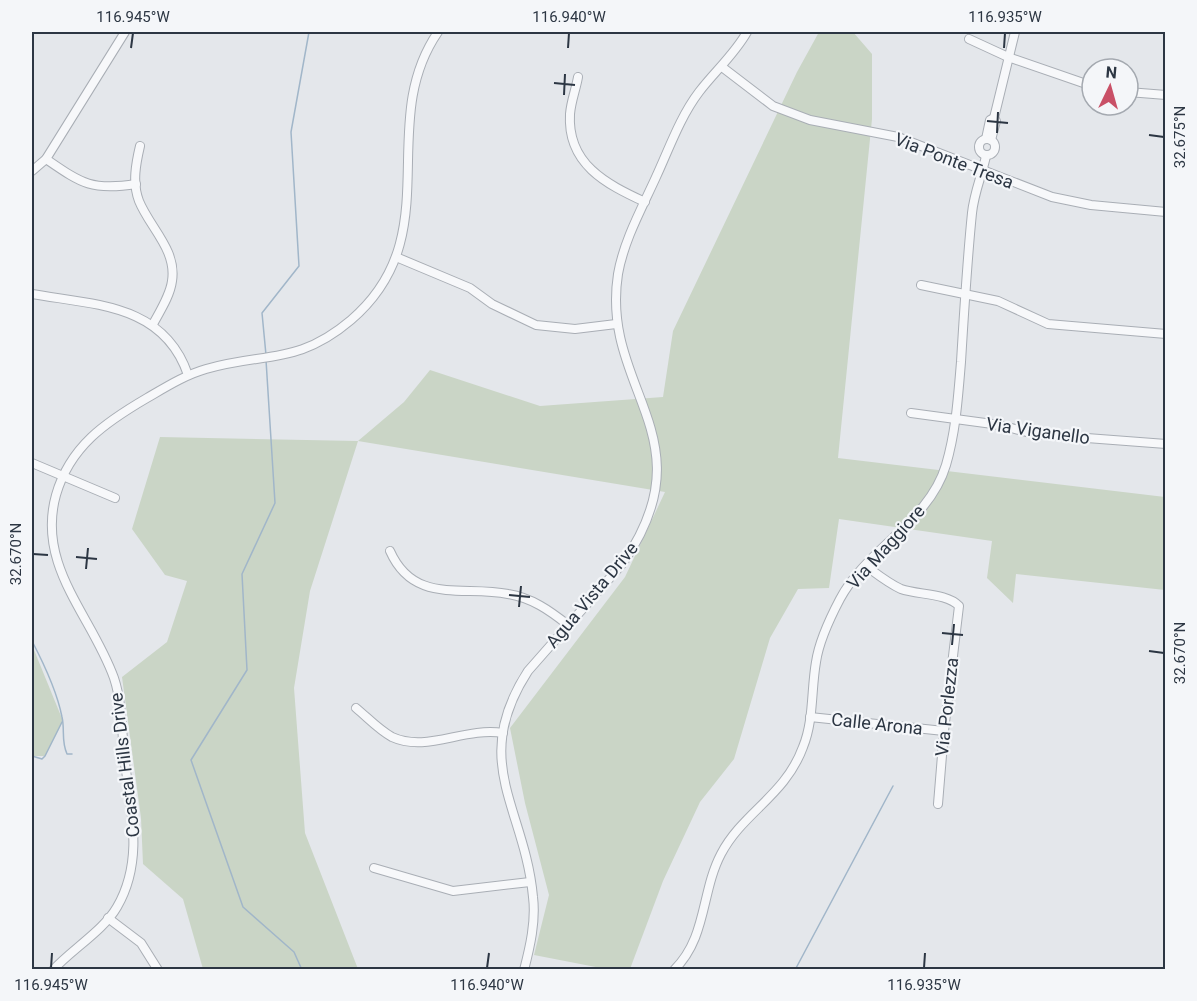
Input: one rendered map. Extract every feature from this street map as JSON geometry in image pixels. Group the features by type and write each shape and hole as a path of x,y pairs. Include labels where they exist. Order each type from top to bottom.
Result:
{"street":[{"path":"32,171 45,159 125,32"},
{"name":"Coastal Hills Drive","path":"53,969 117,908 129,879 134,849 134,825 114,679 67,588 55,556 52,518 63,475 89,436 106,422 188,375 219,366 280,357 319,342 342,327 365,307 387,276 396,257 408,207 411,95 420,64 438,32"},
{"name":"Agua Vista Drive","path":"527,969 533,896 502,780 500,754 502,734 508,712 522,681 623,563 637,543 650,515 656,488 657,460 652,427 616,324 617,280 621,262 645,202 682,119 699,92 722,67 747,32"},
{"path":"989,139 996,121 994,118 1014,32"},
{"path":"969,39 1008,57 1080,82"},
{"name":"Via Ponte Tresa","path":"722,67 773,106 796,116 898,137 983,172 1062,200 1166,212"},
{"path":"578,77 570,116 572,138 578,152 586,165 602,181 645,202"},
{"path":"1140,93 1166,95"},
{"path":"989,139 996,146 995,151 986,156 979,148 981,141 989,139"},
{"path":"140,146 136,162 135,184 139,200 171,256 172,282 153,324"},
{"name":"Via Maggiore","path":"674,969 696,939 712,873 721,853 737,831 786,781 804,747 816,661 824,634 841,597 866,566 930,498 946,465 957,419 972,211 986,156"},
{"path":"45,159 81,183 95,187 135,184"},
{"path":"396,257 470,288 492,304 536,325 575,329 616,324"},
{"path":"921,285 998,301 1048,324 1166,334"},
{"path":"32,294 106,307 130,313 153,324 181,355 188,375"},
{"name":"Via Viganello","path":"910,413 957,419 1034,434 1166,444"},
{"path":"32,463 115,498"},
{"path":"390,551 401,570 423,585 441,591 515,595 546,608 568,625"},
{"name":"Via Porlezza","path":"866,566 890,584 912,592 953,600 958,606 938,804"},
{"path":"356,708 386,733 411,742 432,742 476,731 502,734"},
{"name":"Calle Arona","path":"810,717 944,731"},
{"path":"374,868 453,891 530,882"},
{"path":"108,918 141,943 158,969"}],"green space":[{"path":"819,32 853,32 872,54 872,119 838,458 1165,497 1165,590 1016,574 1013,603 987,578 992,541 839,519 829,588 798,589 770,638 734,759 700,802 663,881 630,969 606,969 534,955 549,895 525,803 510,728 625,577 665,492 358,441 404,402 430,370 540,406 663,397 673,331 797,72"},
{"path":"160,437 358,441 310,591 294,688 305,833 358,969 203,969 183,899 143,864 141,818 122,677 167,642 187,581 165,575 132,529"},
{"path":"32,645 63,721 45,756 32,756"}],"waterway":[{"path":"266,355 262,313 299,266 291,132 309,32"},
{"path":"266,360 275,503 242,574 247,670 191,760 243,907 294,952 302,970"},
{"path":"32,641 57,697 63,722 65,749 67,754 72,754"},
{"path":"32,756 42,759 45,756 62,722"},
{"path":"795,970 893,786"}]}
